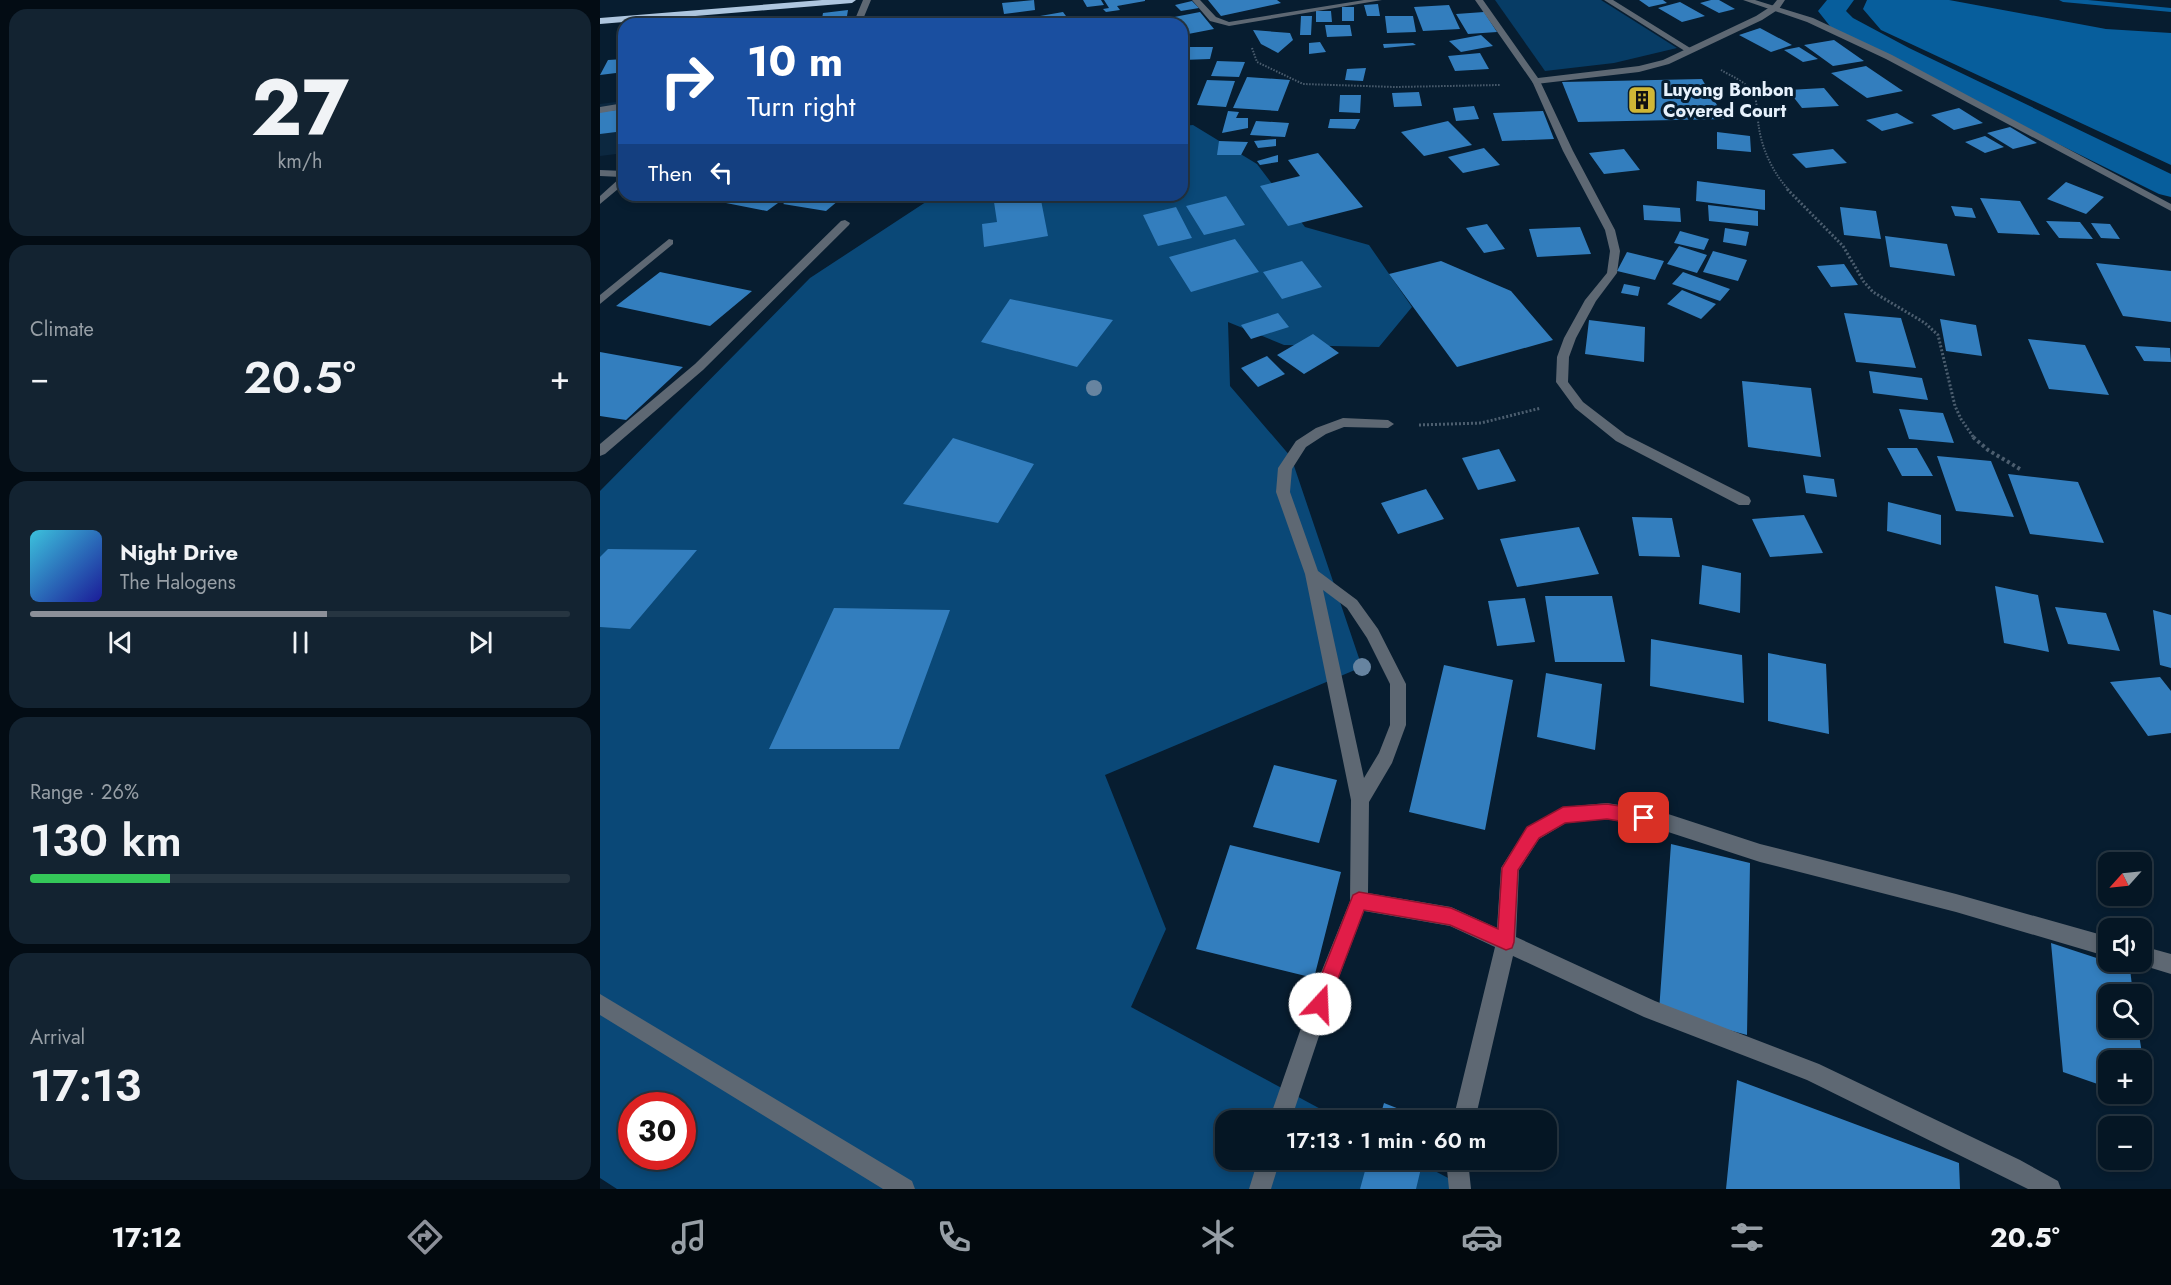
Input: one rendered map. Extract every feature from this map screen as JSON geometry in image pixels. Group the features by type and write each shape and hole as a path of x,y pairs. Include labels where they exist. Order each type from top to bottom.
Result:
{"highway":[{"path":"636,18 852,0"},
{"path":"600,21 618,19"}],"street":[{"path":"860,18 867,0"},
{"path":"1196,0 1213,20 1222,24 1378,0"},
{"path":"1479,0 1536,81 1568,151 1610,230 1615,251 1612,273 1591,300 1563,357 1562,382 1579,405 1621,438 1744,501"},
{"path":"1608,0 1691,51"},
{"path":"1747,0 1778,4 1889,57 2171,208"},
{"path":"1536,81 1639,69 1666,62 1778,4"},
{"path":"600,110 618,107"},
{"path":"600,173 618,174"},
{"path":"600,201 618,184"},
{"path":"600,451 699,367 845,223"},
{"path":"600,301 669,242"},
{"path":"1283,1110 1326,984 1359,901 1360,800 1312,574 1284,492 1286,468 1301,444 1321,431 1343,422 1388,424"},
{"path":"1312,574 1352,604 1373,634 1398,684 1398,726 1386,758 1360,800"},
{"path":"1466,1110 1506,942 1510,868 1533,833 1563,815 1607,811 1662,821 1760,853 1956,903 2098,944"},
{"path":"1359,901 1451,916 1652,1010 1812,1071 2012,1168 2049,1189"},
{"path":"2152,959 2171,964"},
{"path":"600,1004 904,1189"},
{"path":"1260,1189 1266,1170"},
{"path":"1458,1170 1460,1189"}],"path":[{"path":"1222,24 1250,44 1257,62 1303,84 1460,87 1536,81"},
{"path":"1691,51 1744,84 1754,95 1759,131 1781,182 1843,246 1852,257 1864,284 1871,291 1883,301 1923,323 1939,337 1953,406 1963,426 1977,441 2020,469"},
{"path":"1388,424 1457,427 1488,424 1573,397"}],"shaded area":[{"path":"1495,0 1601,0 1677,48 1614,63 1545,71"},
{"path":"1867,0 1949,0 2106,29 2171,33 2171,165 1881,30 1863,9"},
{"path":"618,102 618,154 600,156 600,104"},
{"path":"1188,125 1193,125 1257,164 1305,227 1369,245 1412,307 1379,347 1284,345 1228,322 1230,386 1291,457 1362,667 1105,775 1166,929 1131,1007 1322,1110 1215,1110 1215,1170 1433,1170 1469,1189 617,1189 600,1178 600,491 810,278 927,201 1188,201"}],"building":[{"path":"1034,0 1035,10 1004,14 1002,3"},
{"path":"1083,0 1101,0 1104,5 1087,7"},
{"path":"1104,0 1145,1 1117,6 1120,10 1106,12 1103,9 1109,8"},
{"path":"1208,0 1277,0 1281,3 1221,16"},
{"path":"1639,0 1663,0 1667,3 1649,7"},
{"path":"1719,0 1735,9 1719,13 1700,3"},
{"path":"1192,1 1199,8 1181,11 1175,5"},
{"path":"1680,2 1705,16 1682,22 1658,8"},
{"path":"1378,4 1380,16 1367,16 1364,5"},
{"path":"1449,5 1460,29 1423,31 1414,7"},
{"path":"1342,7 1354,7 1354,21 1342,21"},
{"path":"848,10 847,18 822,18 823,13"},
{"path":"1316,11 1331,11 1332,22 1316,22"},
{"path":"1063,12 1068,18 1041,18 1040,16"},
{"path":"1200,12 1214,29 1188,34 1188,18 1169,18"},
{"path":"1484,12 1497,32 1468,34 1456,14"},
{"path":"1301,16 1312,16 1311,35 1300,35"},
{"path":"1385,16 1413,16 1416,32 1387,33"},
{"path":"1325,25 1350,25 1352,36 1327,37"},
{"path":"1760,28 1792,45 1771,52 1739,35"},
{"path":"1253,30 1290,33 1293,40 1278,53 1261,44"},
{"path":"1481,35 1493,46 1461,52 1449,41"},
{"path":"1834,40 1864,61 1833,66 1804,45"},
{"path":"1320,42 1326,52 1309,54 1309,43"},
{"path":"1413,43 1416,45 1384,48 1383,44"},
{"path":"1188,47 1213,47 1210,59 1188,60"},
{"path":"1799,47 1818,59 1803,62 1784,50"},
{"path":"1480,53 1489,69 1455,71 1448,56"},
{"path":"618,59 618,73 600,75 608,60"},
{"path":"1217,61 1245,62 1239,77 1211,76"},
{"path":"1866,66 1903,91 1867,98 1831,73"},
{"path":"1366,68 1363,81 1345,80 1347,69"},
{"path":"1247,77 1290,80 1278,111 1233,108"},
{"name":"Luyong Bonbon Covered Court","path":"1702,79 1725,119 1578,122 1562,82"},
{"path":"1207,80 1235,81 1226,107 1197,105"},
{"path":"1824,88 1839,106 1802,108 1788,90"},
{"path":"1419,92 1422,106 1394,107 1392,93"},
{"path":"1340,95 1361,95 1360,113 1339,112"},
{"path":"1474,106 1479,119 1456,121 1453,108"},
{"path":"1959,108 1983,123 1954,130 1931,115"},
{"path":"618,110 618,132 600,134 600,112"},
{"path":"1228,111 1239,112 1236,118 1248,118 1248,128 1222,133"},
{"path":"1543,111 1554,139 1502,141 1493,113"},
{"path":"1897,113 1914,123 1882,131 1866,120"},
{"path":"1330,119 1360,119 1355,129 1328,128"},
{"path":"1256,121 1289,123 1285,137 1250,135"},
{"path":"1448,121 1472,145 1424,156 1401,132"},
{"path":"2010,127 2037,143 2013,149 1987,133"},
{"path":"1717,132 1750,136 1751,152 1717,149"},
{"path":"1985,136 2004,147 1985,153 1965,142"},
{"path":"1276,139 1276,146 1258,148 1254,141"},
{"path":"1219,141 1248,142 1241,155 1217,155"},
{"path":"1484,148 1500,165 1463,173 1448,157"},
{"path":"1624,149 1640,170 1604,174 1589,153"},
{"path":"1833,149 1847,163 1806,168 1792,154"},
{"path":"1318,153 1363,207 1288,226 1260,186 1300,176 1288,160"},
{"path":"1278,155 1278,162 1260,165 1257,161"},
{"path":"1697,181 1765,190 1765,210 1696,201"},
{"path":"2066,182 2104,197 2086,214 2047,199"},
{"path":"1226,196 1245,225 1204,235 1186,206"},
{"path":"1980,198 2020,201 2040,235 1998,233"},
{"path":"729,201 781,201 767,211 726,203"},
{"path":"787,201 838,201 826,211 783,204"},
{"path":"1041,201 1048,236 984,247 982,224 997,222 994,202"},
{"path":"1643,205 1680,208 1681,222 1644,220"},
{"path":"1708,205 1758,211 1758,226 1709,221"},
{"path":"1951,206 1972,208 1976,218 1955,216"},
{"path":"1176,207 1192,238 1158,246 1143,215"},
{"path":"1840,207 1876,211 1881,239 1844,235"},
{"path":"2046,221 2080,222 2093,239 2059,238"},
{"path":"2091,223 2110,224 2120,239 2101,238"},
{"path":"1487,224 1505,249 1484,253 1466,228"},
{"path":"1580,227 1591,254 1537,257 1529,229"},
{"path":"1725,228 1749,232 1746,246 1723,242"},
{"path":"1680,231 1709,239 1704,250 1674,243"},
{"path":"1885,236 1947,244 1955,276 1890,267"},
{"path":"1235,239 1259,272 1191,292 1169,257"},
{"path":"1679,246 1707,255 1697,273 1667,264"},
{"path":"1713,251 1747,260 1738,281 1703,272"},
{"path":"1627,252 1664,261 1655,280 1617,271"},
{"path":"1302,261 1322,287 1282,299 1263,272"},
{"path":"1441,261 1511,291 1553,340 1457,367 1389,274"},
{"path":"2096,263 2171,271 2171,322 2123,316"},
{"path":"1844,264 1858,285 1831,287 1817,266"},
{"path":"660,272 752,291 710,326 616,306"},
{"path":"1683,272 1730,289 1720,301 1672,284"},
{"path":"1624,284 1640,287 1638,296 1621,293"},
{"path":"1682,290 1716,304 1701,319 1667,304"},
{"path":"1010,299 1113,320 1077,367 981,342"},
{"path":"1278,313 1289,327 1251,339 1241,325"},
{"path":"1844,313 1901,318 1916,368 1856,362"},
{"path":"1940,319 1976,325 1982,356 1946,351"},
{"path":"1589,320 1645,327 1644,362 1585,354"},
{"path":"1313,334 1339,353 1304,374 1277,355"},
{"path":"2028,339 2085,345 2109,395 2049,389"},
{"path":"2135,346 2170,348 2171,362 2144,361"},
{"path":"600,352 683,367 626,420 600,416"},
{"path":"1267,356 1285,374 1258,387 1241,368"},
{"path":"1869,371 1922,378 1928,400 1873,393"},
{"path":"1742,381 1811,388 1821,457 1748,447"},
{"path":"1899,409 1943,413 1954,443 1909,439"},
{"path":"953,438 1034,464 998,523 903,504"},
{"path":"1887,448 1917,448 1933,476 1902,476"},
{"path":"1499,449 1516,481 1478,490 1462,458"},
{"path":"1937,456 1991,461 2014,517 1956,511"},
{"path":"2008,474 2078,482 2104,543 2030,534"},
{"path":"1803,475 1834,479 1837,497 1806,493"},
{"path":"1426,489 1444,519 1398,534 1381,503"},
{"path":"1888,502 1941,515 1941,545 1887,531"},
{"path":"1804,515 1823,553 1770,557 1752,519"},
{"path":"1632,517 1672,518 1680,557 1639,556"},
{"path":"1579,527 1599,574 1517,587 1500,539"},
{"path":"608,549 697,550 630,629 600,627 600,557"},
{"path":"1702,565 1741,573 1740,613 1699,604"},
{"path":"1995,586 2038,595 2049,652 2004,643"},
{"path":"1545,596 1612,596 1625,662 1555,662"},
{"path":"1525,598 1535,642 1497,646 1488,601"},
{"path":"2055,607 2106,613 2120,651 2068,644"},
{"path":"834,608 950,610 899,749 769,749"},
{"path":"2153,610 2171,615 2171,668 2160,665"},
{"path":"1651,639 1742,655 1744,703 1650,686"},
{"path":"1768,653 1826,664 1829,734 1768,721"},
{"path":"1444,665 1513,680 1485,830 1409,812"},
{"path":"1546,673 1602,684 1595,750 1537,737"},
{"path":"2160,677 2171,691 2171,733 2148,736 2110,682"},
{"path":"1274,765 1337,780 1319,843 1253,827"},
{"path":"1671,844 1750,863 1747,1035 1659,1011"},
{"path":"1230,845 1341,872 1314,978 1196,949"},
{"path":"2051,943 2098,958 2098,972 2130,972 2132,984 2098,984 2098,1038 2140,1038 2141,1050 2098,1050 2098,1084 2063,1072"},
{"path":"1737,1080 1959,1163 1960,1189 1726,1189"},
{"path":"1384,1103 1402,1110 1382,1110"},
{"path":"1365,1170 1421,1170 1416,1189 1360,1189"}],"waterway":[{"path":"1841,0 1832,11 1843,24 1899,54 2171,187"},
{"path":"2063,0 2171,10"}],"place":[{"name":"Luyong Bonbon Covered Court","path":"1642,100"}],"route":[{"path":"1320,1004 1359,901 1451,916 1506,942 1510,868 1533,833 1563,815 1607,811 1644,818"}]}
